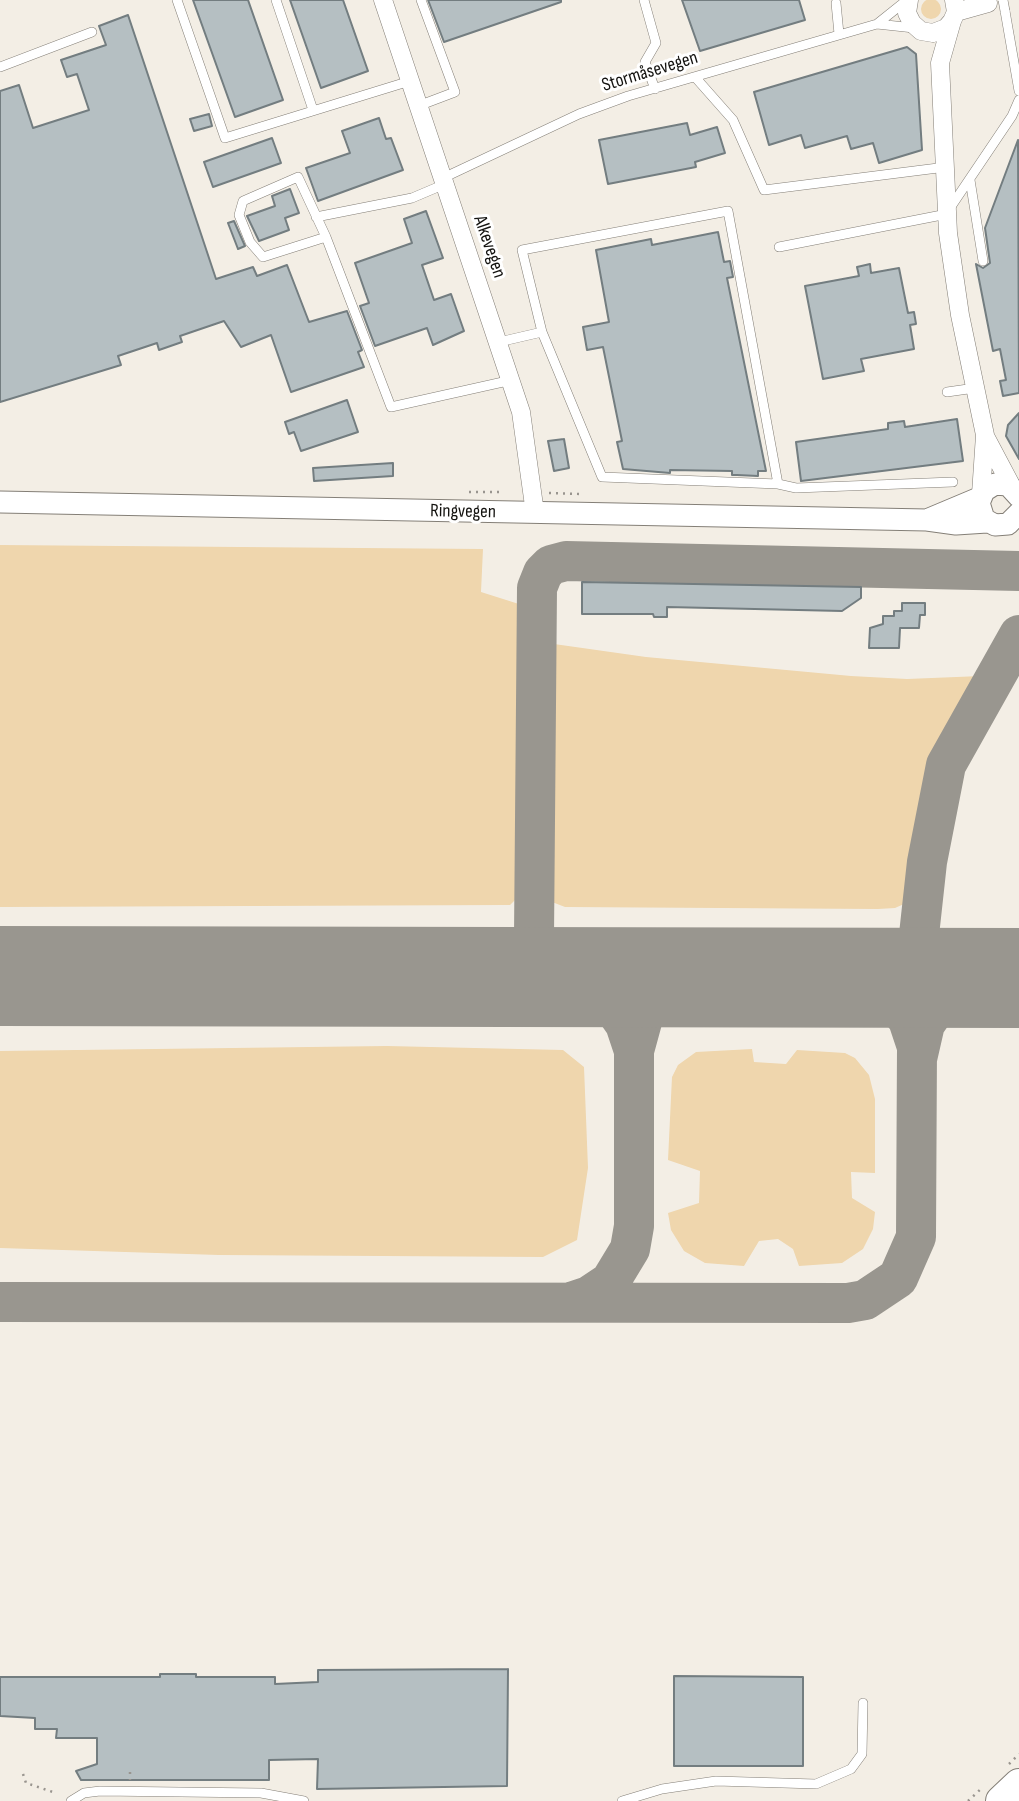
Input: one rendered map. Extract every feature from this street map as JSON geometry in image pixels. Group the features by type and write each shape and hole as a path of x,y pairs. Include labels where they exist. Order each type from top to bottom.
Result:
{"highway":[{"path":"1001,1801 1019,1784"}],"street":[{"name":"Alkevegen","path":"383,0 512,380 527,437 535,513"},
{"path":"908,0 910,20 922,31 940,63"},
{"path":"922,31 937,32 954,11 995,1"},
{"path":"954,11 940,63 950,256 985,435 1017,504"},
{"path":"985,435 980,511 987,522 1000,526 1017,504"},
{"path":"980,496 995,484 1017,504"},
{"name":"Ringvegen","path":"927,520 980,496"},
{"name":"Ringvegen","path":"0,502 927,520 956,524 987,522"}],"lane":[{"path":"177,0 225,138 410,81"},
{"path":"276,0 313,110"},
{"path":"418,106 454,92 421,0"},
{"path":"644,0 656,43 645,62 655,89"},
{"path":"877,24 908,0"},
{"path":"995,1 1005,11 1019,91"},
{"path":"836,3 839,34"},
{"path":"877,24 922,31"},
{"name":"Stormåsevegen","path":"316,217 412,198 579,114 877,24"},
{"path":"0,67 92,32"},
{"path":"695,77 733,120 764,190 946,167"},
{"path":"779,247 947,213 1012,116 1019,100"},
{"path":"326,237 263,257 250,242 239,215 243,201 298,177 326,237 391,407 512,380"},
{"path":"970,180 984,261"},
{"path":"778,484 728,211 522,250 542,332 602,477 778,484 796,488 953,482"},
{"path":"499,342 542,332"},
{"path":"947,392 975,388"},
{"path":"622,1801 662,1789 716,1781 816,1784 851,1769 862,1754 863,1703"},
{"path":"71,1801 84,1793 100,1791 261,1793 304,1801"}],"path":[{"path":"130,1772 130,1780"},
{"path":"23,1774 26,1783 56,1793"}],"shaded area":[{"path":"927,-1 935,-1 941,9 935,19 927,19 921,13 921,5"},
{"path":"0,545 483,549 481,592 522,605 520,895 510,905 0,907"},
{"path":"547,643 646,657 851,676 907,679 981,676 934,762 925,793 910,893 904,904 895,908 878,909 565,907 552,902 545,888"},
{"path":"387,1046 563,1050 584,1067 588,1168 577,1240 543,1257 219,1255 0,1248 0,1051"},
{"path":"752,1049 754,1062 786,1064 797,1050 845,1053 855,1058 869,1075 875,1099 875,1173 851,1172 852,1198 875,1212 873,1229 863,1249 842,1263 799,1266 793,1249 778,1239 759,1241 744,1266 705,1263 684,1251 671,1230 668,1213 699,1203 700,1171 668,1160 672,1077 678,1065 696,1052"}],"building":[{"path":"193,0 248,0 283,100 235,117"},
{"path":"290,0 343,0 368,71 321,88"},
{"path":"428,0 561,0 561,2 444,42"},
{"path":"682,0 799,0 805,20 700,51"},
{"path":"128,15 216,279 253,267 257,276 287,265 309,322 347,311 362,350 358,352 364,367 291,392 271,335 241,347 224,321 180,336 182,342 159,350 157,343 118,356 121,365 0,402 0,91 19,85 33,128 89,110 77,74 67,77 61,60 106,45 99,26"},
{"path":"907,47 916,54 922,150 879,163 873,143 851,149 847,136 805,148 801,135 769,145 754,92"},
{"path":"209,114 212,126 194,131 190,119"},
{"path":"379,118 386,139 391,138 403,170 318,201 306,168 350,153 342,131"},
{"path":"687,123 690,135 717,127 725,153 695,162 696,167 608,184 599,140"},
{"path":"272,138 281,163 213,187 204,162"},
{"path":"1018,140 1019,393 1003,396 1000,381 1006,380 1000,349 993,351 976,264 983,268 990,263 985,228"},
{"path":"290,189 299,213 285,218 289,230 259,241 247,216 275,206 272,196"},
{"path":"426,211 443,258 422,265 434,300 451,294 464,331 433,345 427,328 375,346 360,306 369,303 355,263 412,243 404,219"},
{"path":"234,221 245,246 238,249 228,223"},
{"path":"718,232 724,262 730,261 733,277 727,278 766,471 758,471 758,476 732,475 732,471 670,470 670,473 623,469 617,442 622,441 603,347 587,350 583,327 609,322 596,250 651,239 652,245"},
{"path":"870,264 871,273 899,268 908,313 914,312 916,324 910,325 914,349 861,359 864,371 823,379 805,286 859,276 857,267"},
{"path":"347,400 358,432 301,451 294,432 289,434 285,422"},
{"path":"1019,413 1019,459 1006,436 1008,425"},
{"path":"957,419 963,461 801,481 796,442 888,429 888,423 904,421 905,427"},
{"path":"564,439 569,468 554,471 548,441"},
{"path":"393,463 393,476 314,481 313,468"},
{"path":"582,582 861,587 861,598 842,611 667,607 667,617 654,617 653,614 582,614"},
{"path":"902,603 925,603 925,615 920,615 919,628 900,628 899,648 869,648 870,628 883,624 883,616 894,616 894,611 902,611"},
{"path":"508,1669 507,1786 317,1789 318,1759 269,1760 269,1780 81,1780 76,1771 97,1764 97,1738 56,1738 57,1729 35,1729 35,1718 0,1716 0,1677 160,1677 160,1674 196,1674 196,1677 275,1677 275,1684 318,1682 318,1670"},
{"path":"674,1676 803,1677 803,1766 674,1766"}],"taxiway":[{"path":"491,977 517,967 525,957 534,936 537,588 543,573 551,565 566,561 1019,571"},
{"path":"873,977 903,967 918,944 927,862 946,765 1019,635"},
{"path":"560,977 580,983 606,997 625,1024 634,1051"},
{"path":"571,1302 589,1296 610,1282 630,1249 634,1226 634,1051 643,1018 664,993 683,982 705,977"},
{"path":"0,1302 848,1303 865,1300 898,1278 916,1237 917,1047 908,1020 892,999 874,987 847,977"},
{"path":"917,1059 925,1024 941,1001 966,985 998,978"}],"runway":[{"path":"0,976 1019,978"}]}
